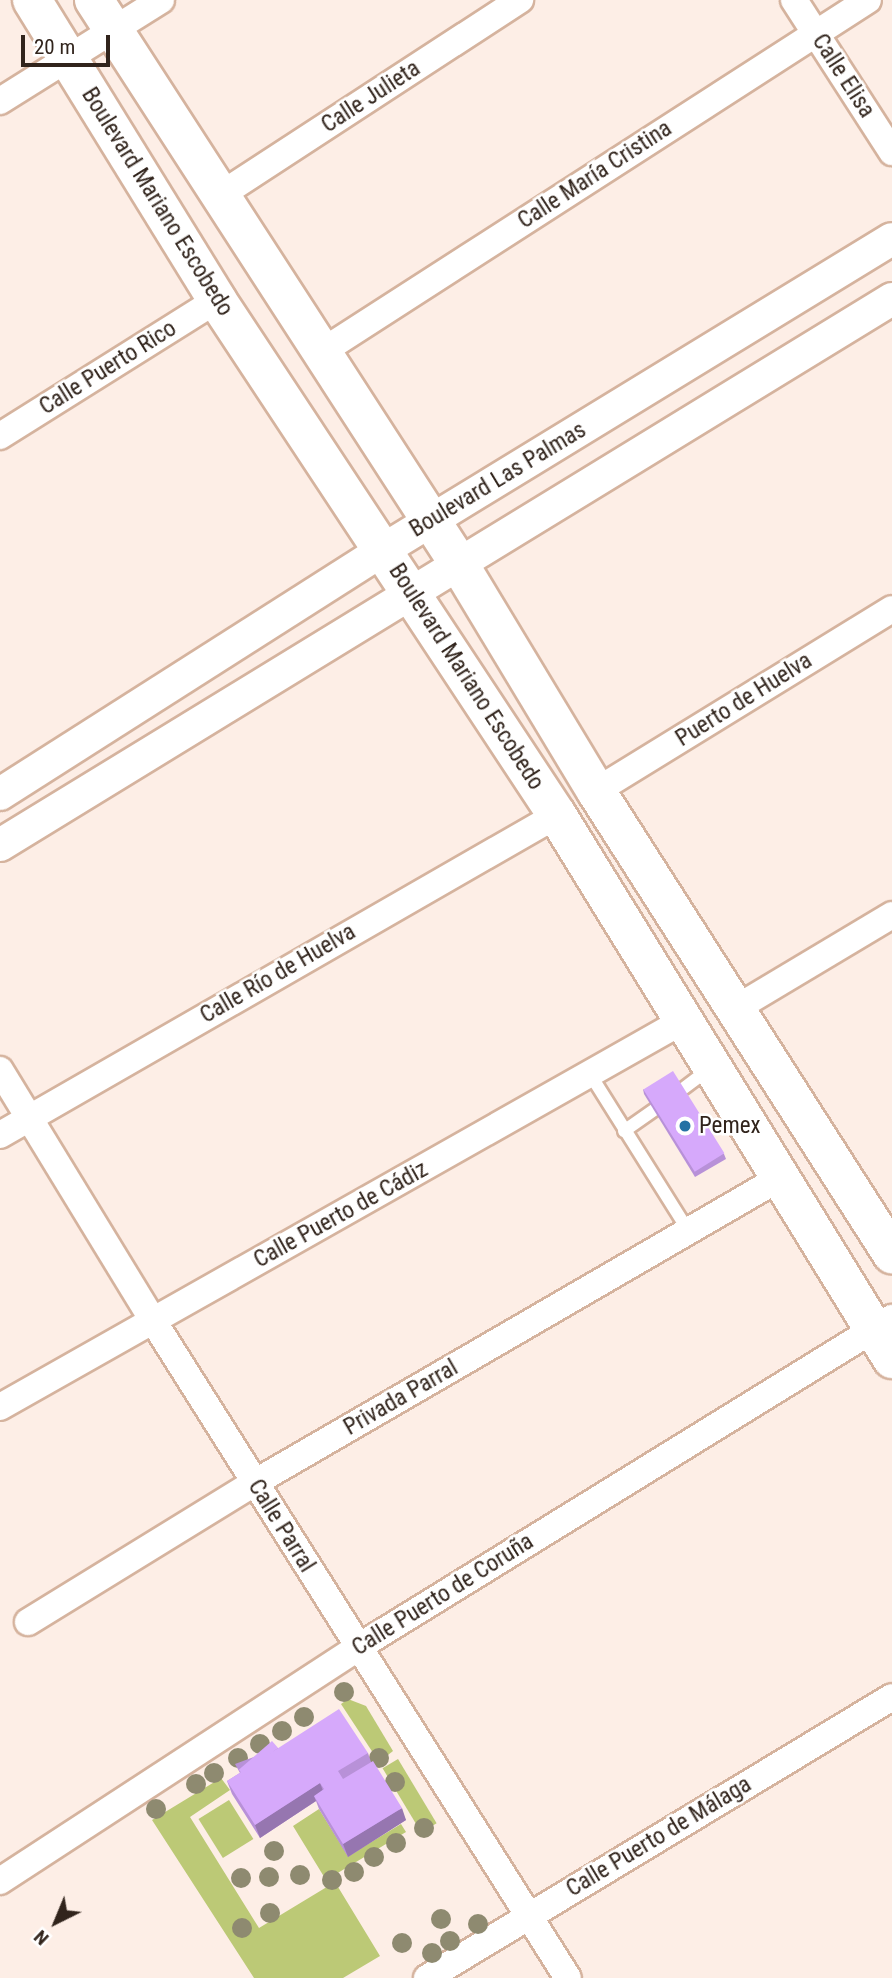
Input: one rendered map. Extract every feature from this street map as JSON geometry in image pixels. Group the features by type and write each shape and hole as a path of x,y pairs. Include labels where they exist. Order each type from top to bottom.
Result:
{"main road":[{"name":"Boulevard Mariano Escobedo","path":"32,0 216,300 557,815 681,1022 697,1079 778,1179 886,1336"},
{"path":"104,15 323,351 597,791 892,1255"}],"street":[{"path":"0,101 68,59 104,15 161,0"},
{"name":"Calle Julieta","path":"222,194 520,0"},
{"name":"Calle Elisa","path":"794,0 892,152"},
{"name":"Calle María Cristina","path":"323,351 868,0"},
{"name":"Boulevard Las Palmas","path":"0,794 383,550 892,239"},
{"path":"0,845 892,299"},
{"name":"Calle Puerto Rico","path":"0,436 216,300"},
{"name":"Puerto de Huelva","path":"597,791 892,609"},
{"name":"Calle Río de Huelva","path":"0,1135 557,815"},
{"path":"735,1009 892,915"},
{"name":"Calle Puerto de Cádiz","path":"0,1407 681,1022"},
{"name":"Calle Parral","path":"0,1070 357,1648 568,1978"},
{"name":"Privada Parral","path":"28,1622 254,1483 778,1179"},
{"name":"Calle Puerto de Coruña","path":"0,1881 357,1648 886,1336"},
{"name":"Calle Puerto de Málaga","path":"427,1978 892,1697"}],"lane":[{"path":"590,1074 688,1230"},
{"path":"624,1131 654,1110"}],"green space":[{"path":"348,1699 366,1706 393,1751 379,1762 341,1704"},
{"path":"398,1759 437,1823 421,1833 383,1768"},
{"path":"221,1778 230,1790 190,1817 259,1928 335,1882 380,1956 343,1978 254,1978 152,1820"},
{"path":"229,1800 253,1839 223,1858 198,1819"},
{"path":"319,1809 348,1856 401,1824 406,1832 326,1880 293,1826"}],"building":[{"name":"Pemex","path":"673,1071 724,1153 695,1172 643,1090"},
{"path":"339,1709 368,1753 338,1771 343,1779 373,1761 402,1808 343,1844 314,1796 324,1789 320,1783 255,1825 227,1781"},
{"path":"272,1741 278,1748 245,1777 239,1770"}],"place":[{"name":"Pemex","path":"685,1126"}]}
